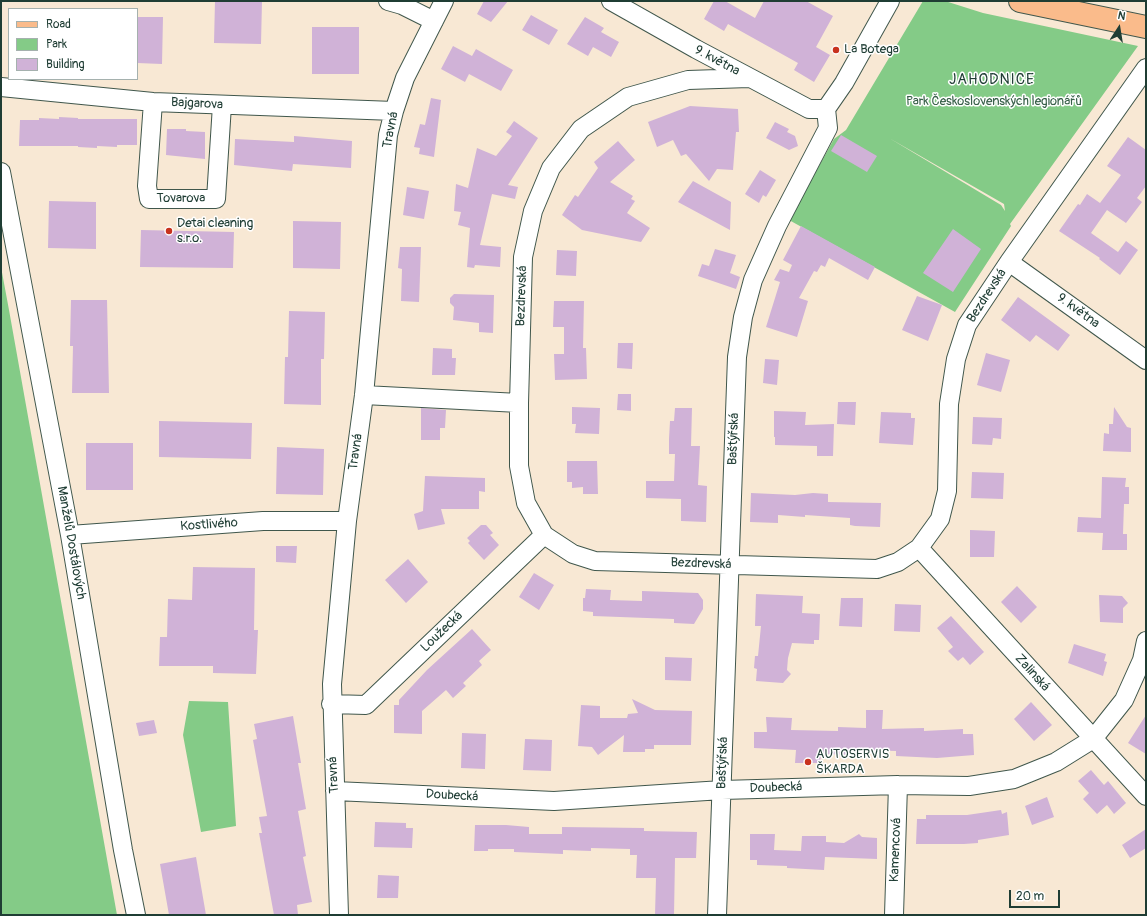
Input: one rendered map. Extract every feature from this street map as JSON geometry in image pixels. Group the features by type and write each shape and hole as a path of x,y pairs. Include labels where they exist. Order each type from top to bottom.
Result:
{"main road":[{"path":"1020,1 1146,27"}],"street":[{"path":"388,1 402,5 434,21"},
{"name":"Travná","path":"339,915 331,704 332,684 347,521 364,395 388,135 405,78 444,1"},
{"name":"9. května","path":"611,1 696,50 809,110 826,109"},
{"path":"826,109 840,90 890,1"},
{"path":"688,80 695,72 700,61 696,50"},
{"name":"Bezdrevská","path":"749,78 688,80 628,96 582,128 551,168 533,211 523,257 519,403 521,474 526,503 544,535 573,554 595,560 877,569 898,562 919,548 940,519 947,491 949,404 956,359 967,325 1009,262 1146,68"},
{"name":"Bajgarova","path":"1,87 153,102 394,111"},
{"name":"Tovarova","path":"153,102 147,186 149,199 216,199 222,105"},
{"name":"Baštýřská","path":"718,915 737,357 743,317 753,280 777,226 828,128 826,109"},
{"name":"Manželů Dostálových","path":"1,172 70,535 122,842 136,915"},
{"name":"9. května","path":"1009,262 1146,360"},
{"path":"364,395 519,403"},
{"name":"Kostlivého","path":"70,535 263,521 347,521"},
{"name":"Loužecká","path":"331,704 366,705 544,535"},
{"name":"Zalinská","path":"919,548 1146,796"},
{"name":"Doubecká","path":"335,791 554,801 722,790 898,785 969,786 1014,779 1056,762 1093,739 1124,700 1142,660 1146,641"},
{"name":"Kamencová","path":"894,915 898,785"}],"green space":[{"name":"Park Československých legionářů","path":"923,1 945,1 983,13 1138,46 1010,224 1011,226 955,312 789,220 834,139 846,130","holes":["889,138 1004,204 1005,211 1001,205"]},
{"path":"1,267 9,310 117,915 1,915"},
{"path":"189,701 228,702 236,826 201,832 183,735"}],"building":[{"path":"215,1 262,1 261,44 214,43"},
{"path":"484,1 508,1 491,22 477,14"},
{"path":"714,1 725,1 755,18 764,1 806,1 833,16 816,47 830,55 814,82 794,70 798,63 728,24 724,31 704,19"},
{"path":"531,15 558,30 549,45 522,30"},
{"path":"138,17 163,17 162,64 138,63"},
{"path":"585,17 604,28 601,32 619,42 611,57 593,47 588,56 567,44"},
{"path":"312,27 359,27 359,74 312,74"},
{"path":"453,46 472,56 476,49 513,70 501,91 469,74 465,82 441,69"},
{"path":"431,98 441,100 434,157 419,154 420,148 414,147 420,124 425,125"},
{"path":"690,106 738,109 739,132 736,132 733,170 717,169 709,181 686,154 681,156 673,140 657,147 648,122"},
{"path":"59,117 78,119 137,119 137,145 117,145 117,147 97,146 97,148 78,146 19,146 20,120 39,120 39,118 59,119"},
{"path":"514,121 538,138 508,185 518,187 515,199 492,194 480,245 501,247 500,267 475,265 474,268 467,267 470,228 458,225 461,212 454,211 456,184 468,188 477,148 496,156 512,136 506,132"},
{"path":"775,122 789,129 787,132 795,136 798,146 789,150 766,138"},
{"path":"167,129 186,129 186,131 205,132 205,159 166,155"},
{"path":"841,135 877,156 867,172 831,151"},
{"path":"294,136 352,141 351,168 293,164 292,171 234,165 235,139 294,142"},
{"path":"1128,137 1146,150 1146,186 1137,198 1142,202 1126,223 1107,210 1091,233 1118,252 1126,241 1138,250 1120,275 1099,259 1100,258 1059,231 1087,194 1100,203 1121,175 1107,166"},
{"path":"618,141 635,160 610,182 633,196 631,199 635,201 627,213 650,228 641,242 582,230 562,215 575,195 578,197 598,168 594,162"},
{"path":"760,170 776,180 766,197 763,195 759,203 745,194"},
{"path":"693,181 731,202 730,230 678,202"},
{"path":"407,187 429,191 424,219 403,215"},
{"path":"49,201 96,202 96,249 48,248"},
{"path":"293,221 341,222 340,269 293,268"},
{"path":"801,226 875,267 868,280 829,258 825,267 821,265 817,272 814,271 799,298 808,301 797,337 766,327 780,282 774,280 780,269 789,272 792,265 783,260"},
{"path":"953,229 981,249 953,292 923,273"},
{"path":"141,230 234,232 233,268 140,267"},
{"path":"400,247 421,247 419,302 401,301 402,269 398,268"},
{"path":"715,249 736,255 730,273 740,277 736,289 698,276 702,264 709,266"},
{"path":"557,250 577,251 576,276 556,275"},
{"path":"454,294 494,295 493,333 479,332 479,323 453,320 454,307 450,303 450,298"},
{"path":"917,296 942,305 928,341 902,330"},
{"path":"1018,297 1070,335 1058,351 1036,335 1030,342 1001,320"},
{"path":"71,300 107,300 109,393 72,393 73,346 70,346"},
{"path":"554,301 584,301 583,348 586,348 587,379 555,380 554,354 564,354 564,327 553,327"},
{"path":"289,311 325,312 324,359 321,359 321,405 284,404 285,357 288,357"},
{"path":"618,343 633,343 632,369 617,368"},
{"path":"433,348 452,349 452,358 456,358 455,375 432,375"},
{"path":"986,353 1010,360 1001,392 977,385"},
{"path":"765,359 779,360 777,385 763,383"},
{"path":"618,394 631,394 631,411 617,410"},
{"path":"838,402 856,402 855,425 837,424"},
{"path":"572,407 600,408 599,434 575,433 576,424 572,424"},
{"path":"1114,407 1127,427 1131,428 1131,452 1103,451 1104,433 1109,434 1109,424 1113,424"},
{"path":"421,408 446,410 445,428 440,428 440,440 421,440"},
{"path":"675,408 692,408 691,446 700,446 698,485 707,486 706,522 681,521 681,499 646,498 646,481 674,481 675,454 669,454 669,439 670,421 674,421"},
{"path":"774,411 806,412 805,425 834,424 833,456 817,456 817,446 775,445"},
{"path":"881,412 911,413 911,418 915,418 913,445 879,443"},
{"path":"973,417 1002,418 1001,439 993,438 992,445 972,444"},
{"path":"159,421 252,423 251,459 159,457"},
{"path":"86,443 133,443 133,490 86,490"},
{"path":"277,447 324,449 323,495 276,494"},
{"path":"567,461 597,461 598,494 583,494 583,487 572,488 572,482 567,482"},
{"path":"972,472 1004,473 1003,499 971,498"},
{"path":"425,476 485,478 485,492 479,491 479,509 441,509 445,524 418,530 414,514 423,511"},
{"path":"1102,477 1126,478 1125,487 1129,487 1129,504 1124,504 1123,534 1127,534 1127,550 1102,550 1103,533 1077,532 1078,517 1101,518"},
{"path":"751,493 795,495 813,493 828,494 828,502 881,503 880,527 850,525 850,518 805,515 805,517 778,515 778,523 750,522"},
{"path":"481,525 486,525 493,533 490,535 499,545 484,560 468,543 470,541 467,538"},
{"path":"970,530 995,531 994,557 970,557"},
{"path":"276,546 297,546 296,563 276,562"},
{"path":"408,559 428,582 406,603 385,580"},
{"path":"193,567 255,568 254,630 258,630 256,674 213,673 213,666 159,666 160,637 167,637 168,599 192,600"},
{"path":"534,573 554,585 539,610 519,597"},
{"path":"1017,586 1037,607 1021,623 1001,602"},
{"path":"586,589 611,590 610,600 642,601 642,591 698,593 703,600 703,609 694,624 674,623 674,619 593,616 593,612 583,611 583,598 585,598"},
{"path":"756,594 803,596 802,613 820,614 819,640 814,640 814,644 792,643 788,658 787,670 791,674 783,683 756,681 757,669 754,668 755,656 758,656 761,626 755,626"},
{"path":"1099,595 1122,596 1128,603 1123,608 1123,623 1100,622"},
{"path":"841,598 863,598 862,627 839,626"},
{"path":"895,604 921,605 920,632 894,631"},
{"path":"951,616 984,652 970,665 963,657 958,661 948,651 953,647 937,628"},
{"path":"472,629 491,650 479,661 482,665 463,683 466,686 453,698 446,690 422,711 422,734 394,733 394,705 399,705 399,700 427,670"},
{"path":"1074,644 1106,654 1104,661 1107,662 1103,676 1068,663"},
{"path":"665,657 692,658 691,681 665,680"},
{"path":"632,699 655,710 692,711 691,745 654,745 654,749 645,749 645,752 623,752 624,735 598,755 592,747 578,746 581,705 600,706 600,718 627,718 628,714 638,713"},
{"path":"1031,702 1052,725 1034,741 1014,719"},
{"path":"866,710 883,710 882,729 924,728 924,731 963,729 963,734 973,734 974,755 937,758 896,756 896,751 861,750 861,755 821,754 820,763 795,763 796,750 754,748 754,732 767,732 766,717 792,718 791,730 838,731 838,727 866,728"},
{"path":"1146,715 1146,754 1128,743"},
{"path":"293,716 301,763 298,763 306,809 298,811 306,856 303,857 312,902 297,905 298,915 274,915 259,833 262,833 259,817 267,816 253,740 257,739 254,724"},
{"path":"154,720 157,733 139,736 136,723"},
{"path":"462,733 486,734 485,769 461,768"},
{"path":"525,739 552,740 551,771 523,770"},
{"path":"1091,770 1104,785 1108,781 1126,803 1114,814 1107,805 1097,814 1083,799 1089,793 1078,781"},
{"path":"1047,797 1054,817 1032,825 1025,806"},
{"path":"1001,810 1002,814 1007,812 1009,835 978,840 978,843 916,844 917,819 926,819 926,815 967,815"},
{"path":"375,822 406,823 406,828 413,828 412,848 374,847"},
{"path":"475,825 529,827 529,834 562,834 562,827 644,828 644,831 697,832 696,858 675,858 674,915 655,915 656,878 636,878 637,855 630,855 630,849 591,848 591,851 563,850 563,854 514,852 514,849 488,849 488,851 474,851"},
{"path":"1146,829 1146,848 1130,858 1122,845"},
{"path":"750,834 775,834 774,850 801,851 802,836 826,836 826,842 844,843 859,834 862,837 877,838 877,859 825,857 824,870 787,868 787,866 757,865 757,860 750,860"},
{"path":"196,857 206,915 169,915 160,864"},
{"path":"378,875 399,876 398,898 377,898"}],"place":[{"name":"La Botega","path":"836,50"},
{"name":"Detai cleaning s.r.o.","path":"169,231"},
{"name":"AUTOSERVIS ŠKARDA","path":"808,762"}],"district":[{"name":"JAHODNICE","path":"992,80"}]}
